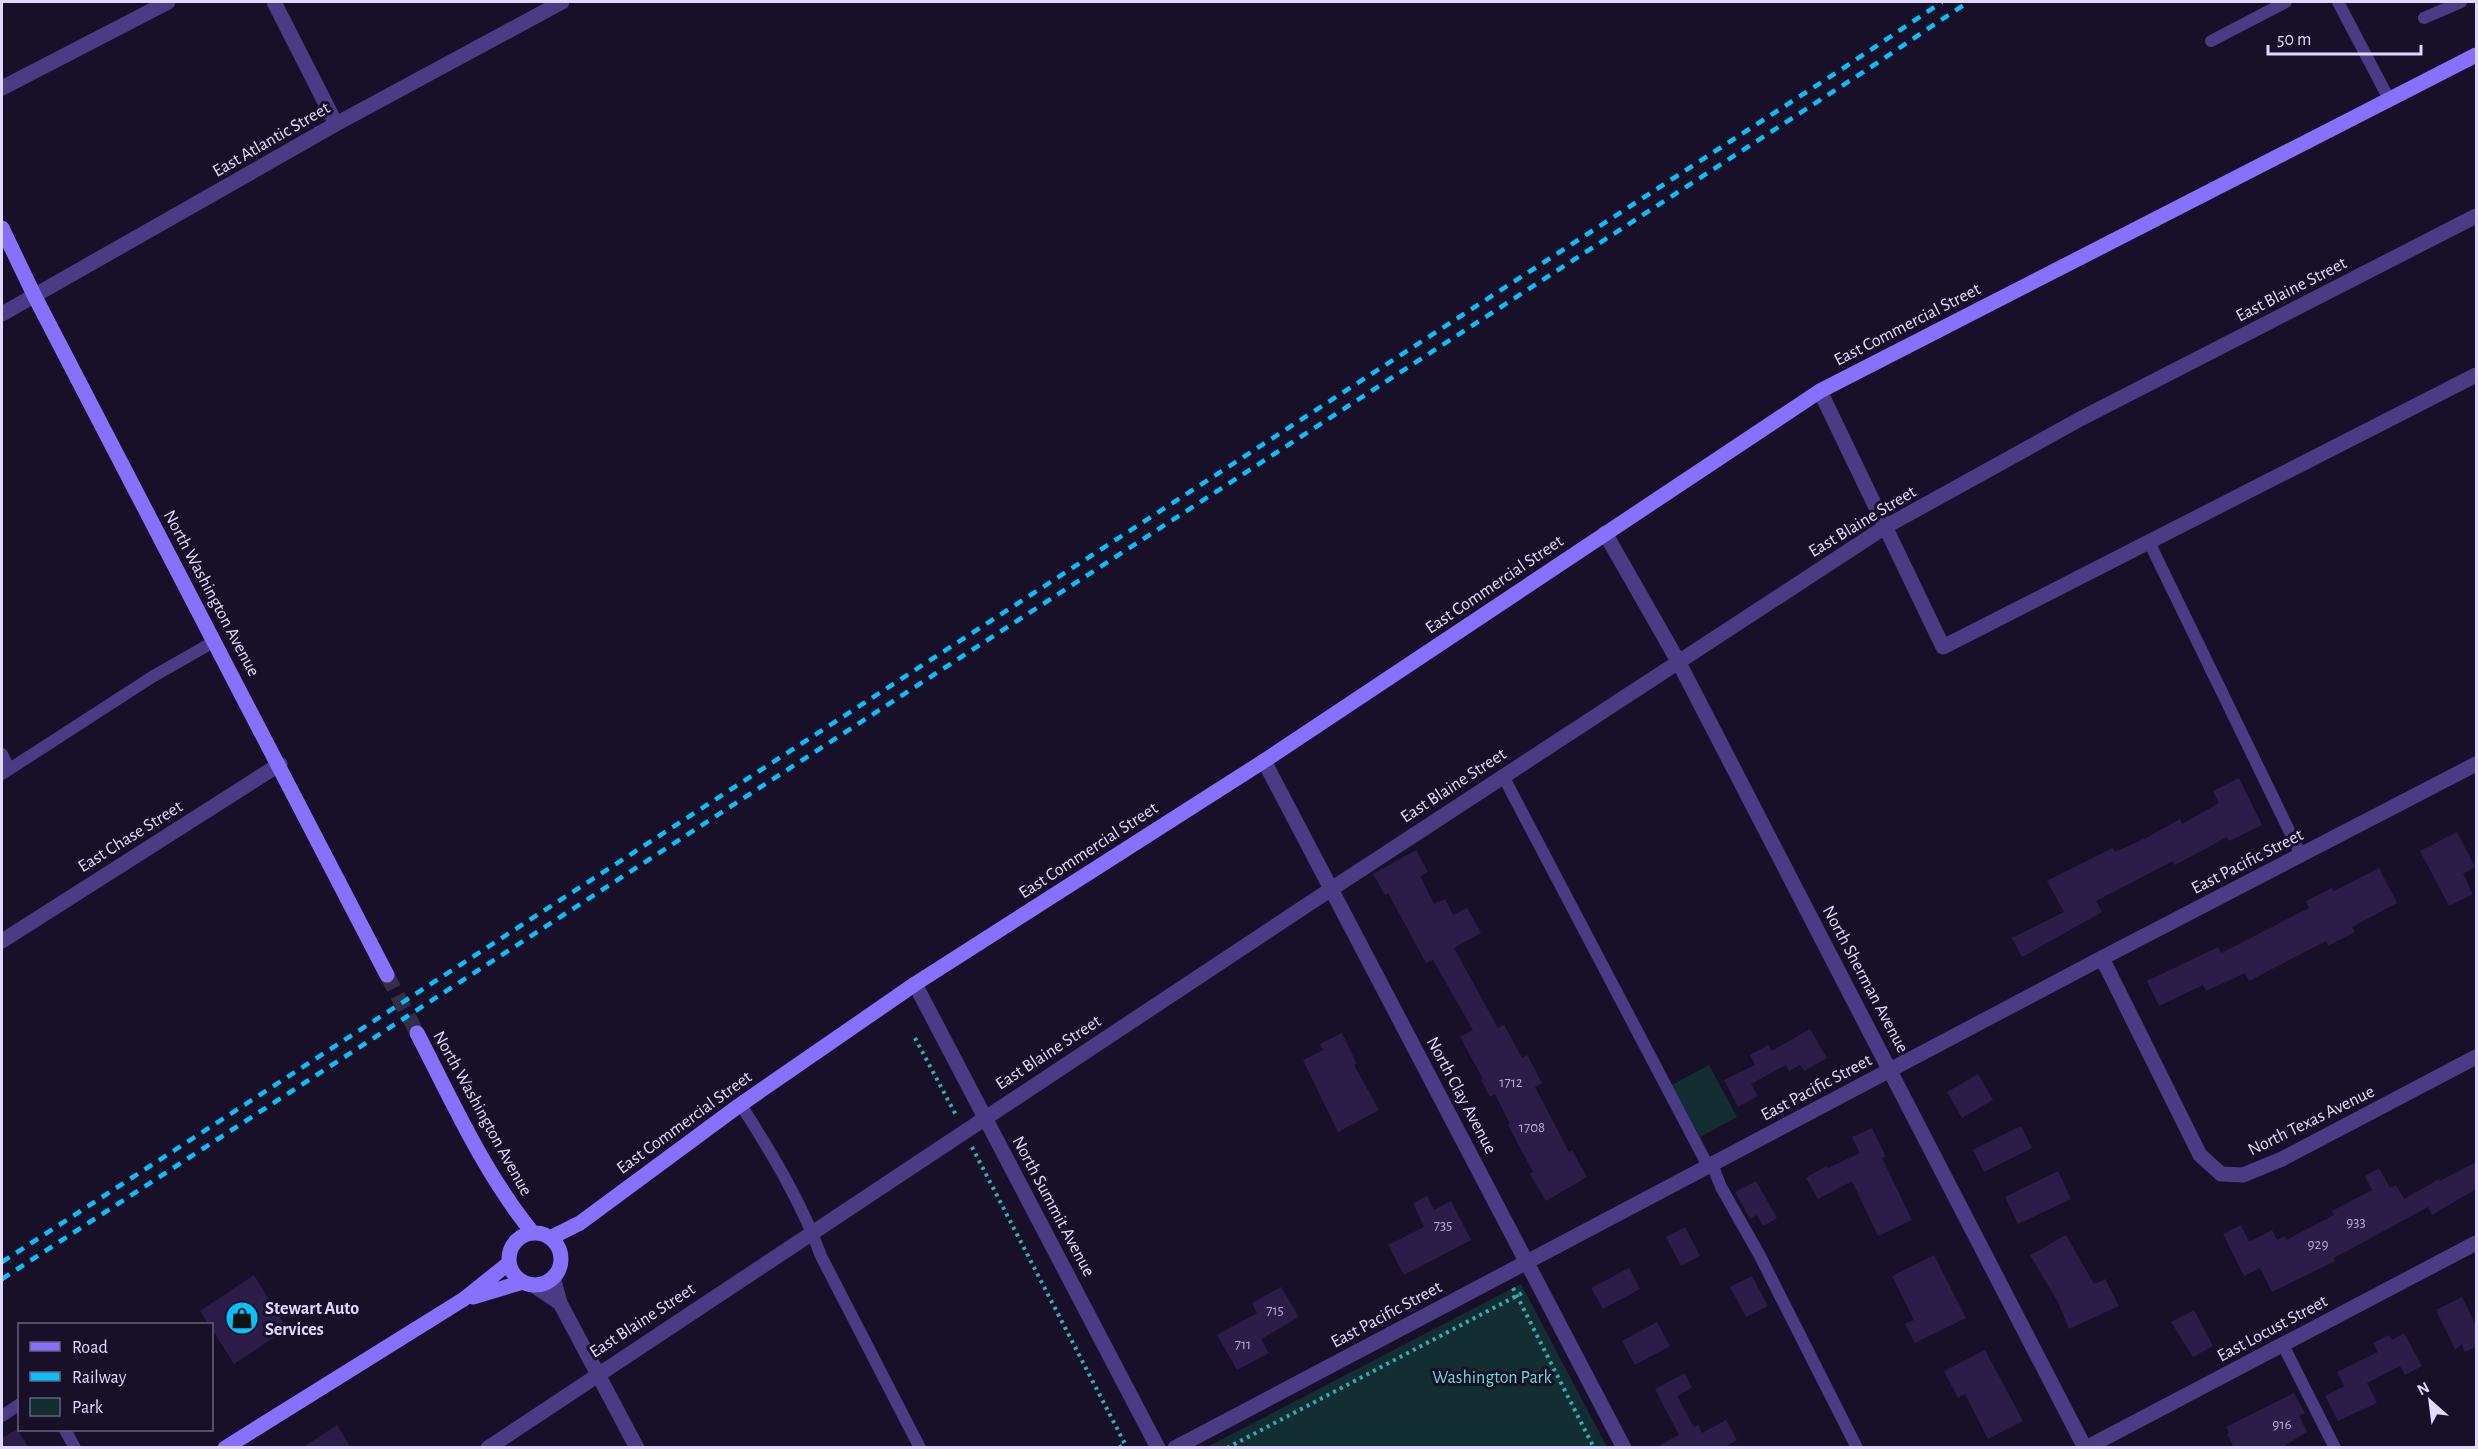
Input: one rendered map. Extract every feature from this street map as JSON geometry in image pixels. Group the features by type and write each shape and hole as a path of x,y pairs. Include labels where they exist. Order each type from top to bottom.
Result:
{"street":[{"path":"2,88 168,2"},
{"path":"274,2 336,124"},
{"name":"East Atlantic Street","path":"2,314 336,124 562,2"},
{"name":"East Commercial Street","path":"550,1238 580,1223 741,1105 915,984 1264,761 1820,391 2476,55"},
{"name":"East Blaine Street","path":"488,1448 1332,888 1886,527 2082,418 2476,216"},
{"name":"North Washington Avenue","path":"2,228 35,297 280,764 387,975"},
{"path":"1820,391 1943,646 2476,375"},
{"name":"North Sherman Avenue","path":"1605,533 1678,661 2086,1448"},
{"name":"North Clay Avenue","path":"1264,761 1624,1448"},
{"name":"East Chase Street","path":"2,940 280,764"},
{"name":"East Pacific Street","path":"1175,1448 2103,958 2476,764"},
{"name":"North Texas Avenue","path":"2103,958 2200,1155 2221,1174 2243,1175 2282,1159 2476,1057"},
{"name":"North Summit Avenue","path":"915,984 1158,1448"},
{"name":"North Washington Avenue","path":"417,1033 464,1124 516,1212 533,1233"},
{"name":"North Washington Avenue","path":"512,1247 516,1212"},
{"name":"East Commercial Street","path":"560,1252 580,1223"},
{"path":"464,1299 528,1284 546,1283 554,1278 559,1270 560,1252 550,1238 533,1233 517,1240 512,1247 509,1263 511,1270 528,1284 560,1303"},
{"name":"East Locust Street","path":"2086,1448 2476,1243"},
{"path":"225,1448 464,1299 509,1263"},
{"path":"554,1278 560,1303 637,1448"}],"lane":[{"path":"2211,41 2286,2"},
{"path":"2338,2 2389,99"},
{"path":"2424,18 2461,2"},
{"path":"2149,542 2301,855"},
{"path":"2,754 5,771 152,677 215,641"},
{"path":"1503,776 1720,1187 1760,1256 1857,1448"},
{"path":"741,1105 764,1140 812,1231 821,1256 920,1448"},
{"path":"2283,1345 2336,1448"},
{"path":"2,1416 18,1405"},
{"path":"65,1431 75,1448"}],"path":[{"path":"915,1038 1125,1444 1118,1448"},
{"path":"1513,1288 1594,1448"},
{"path":"1227,1448 1525,1292"}],"green space":[{"path":"1709,1065 1737,1117 1700,1137 1672,1085"},
{"name":"Washington Park","path":"1521,1284 1607,1447 1207,1447 1513,1288"}],"building":[{"path":"2239,778 2262,825 2229,841 2227,837 2175,865 2173,861 2096,901 2102,912 2022,957 2012,938 2064,912 2047,881 2113,848 2115,852 2148,837 2180,819 2182,824 2219,803 2213,791"},
{"path":"2457,832 2475,867 2463,874 2473,894 2449,906 2420,851"},
{"path":"1416,850 1428,872 1420,876 1434,904 1445,899 1453,915 1467,908 1481,933 1454,948 1498,1028 1504,1025 1522,1058 1527,1055 1542,1083 1535,1087 1569,1152 1572,1150 1587,1177 1546,1201 1530,1174 1533,1172 1508,1125 1510,1124 1495,1094 1490,1097 1460,1037 1473,1030 1433,960 1426,963 1388,893 1385,895 1373,874"},
{"path":"2379,868 2397,903 2352,927 2355,932 2328,946 2326,941 2249,981 2245,973 2206,991 2203,985 2159,1006 2147,981 2218,947 2221,953 2309,908 2306,901 2332,888 2334,891"},
{"path":"1810,1029 1827,1058 1804,1071 1800,1065 1789,1071 1786,1065 1751,1084 1758,1096 1738,1107 1724,1080 1755,1065 1750,1055 1768,1045 1772,1051"},
{"path":"1342,1033 1357,1064 1354,1065 1379,1110 1338,1132 1303,1060 1323,1050 1320,1044"},
{"path":"1978,1074 1993,1100 1962,1118 1947,1092"},
{"path":"2021,1126 2032,1148 1984,1172 1973,1150"},
{"path":"1872,1128 1886,1157 1882,1158 1912,1220 1878,1236 1852,1181 1818,1199 1806,1178 1826,1166 1828,1168 1860,1153 1852,1137"},
{"path":"2476,1162 2476,1189 2432,1215 2428,1207 2334,1258 2335,1261 2272,1292 2260,1268 2244,1276 2223,1234 2241,1225 2249,1242 2272,1230 2277,1240 2285,1236 2286,1240 2334,1215 2332,1211 2372,1190 2365,1176 2379,1168 2390,1188 2396,1185 2404,1199"},
{"path":"2058,1171 2071,1199 2018,1224 2005,1197"},
{"path":"1756,1181 1777,1218 1763,1226 1757,1215 1750,1219 1735,1192"},
{"path":"1427,1196 1434,1210 1451,1201 1471,1240 1404,1275 1388,1245 1424,1227 1413,1203"},
{"path":"1685,1227 1700,1256 1681,1266 1666,1237"},
{"path":"2066,1235 2094,1284 2105,1279 2119,1306 2069,1329 2058,1302 2030,1255"},
{"path":"1934,1255 1966,1318 1915,1343 1905,1324 1914,1320 1892,1276"},
{"path":"1629,1268 1640,1289 1603,1309 1591,1288"},
{"name":"Stewart Auto Services","path":"254,1275 287,1329 234,1364 213,1331 213,1323 208,1323 200,1311"},
{"path":"1752,1276 1768,1306 1746,1317 1730,1287"},
{"path":"1281,1287 1299,1317 1261,1339 1269,1353 1237,1370 1217,1335 1257,1313 1252,1303"},
{"path":"2462,1297 2476,1325 2476,1347 2465,1352 2462,1345 2455,1349 2436,1310"},
{"path":"2194,1310 2213,1346 2193,1357 2171,1322"},
{"path":"1657,1322 1670,1346 1635,1365 1622,1341"},
{"path":"2404,1333 2422,1366 2405,1375 2400,1366 2367,1383 2377,1403 2338,1421 2325,1396 2344,1386 2337,1372 2378,1352 2373,1343 2389,1335 2392,1340"},
{"path":"1985,1350 2023,1421 1988,1439 1965,1394 1958,1398 1944,1371"},
{"path":"1685,1373 1692,1388 1677,1396 1694,1427 1698,1425 1702,1433 1726,1420 1737,1440 1723,1448 1655,1448 1679,1435 1655,1389"},
{"path":"2294,1393 2305,1413 2299,1416 2307,1432 2281,1448 2234,1448 2226,1427"},
{"path":"337,1425 351,1448 302,1448"},
{"path":"17,1429 29,1448 2,1448 2,1438"}],"tunnel":[{"path":"387,975 417,1033"}],"railway":[{"path":"2,1262 1942,2"},
{"path":"2,1279 1968,2"}],"place":[{"name":"Stewart Auto Services","path":"242,1318"}]}
